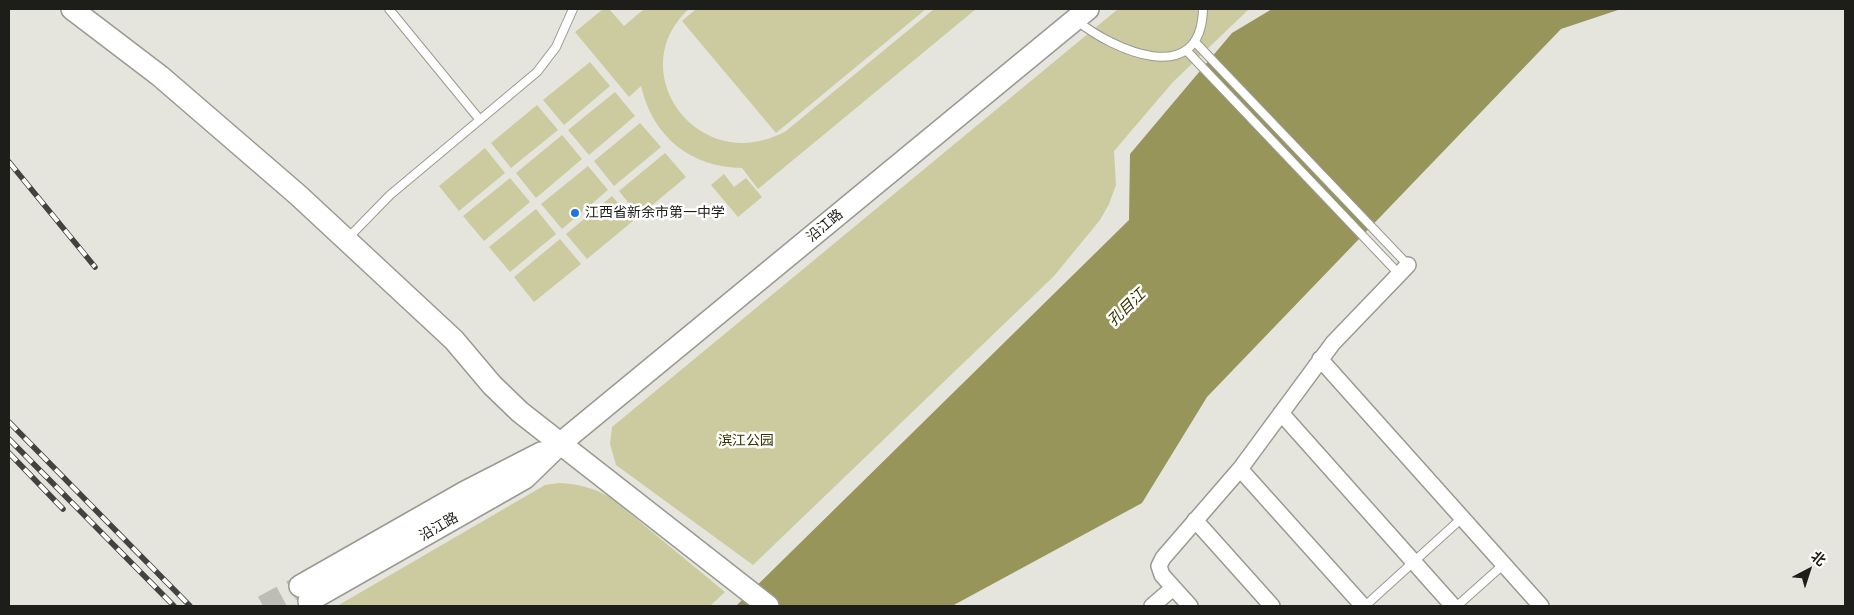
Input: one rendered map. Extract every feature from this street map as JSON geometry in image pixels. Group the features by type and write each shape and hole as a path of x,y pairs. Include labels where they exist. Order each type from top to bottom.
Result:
{"street":[{"path":"72,9 160,76 346,240 454,340 506,399 768,606"},
{"name":"沿江路","path":"304,594 525,478 562,442 1081,14"},
{"path":"1190,606 1162,575 1159,566 1163,558 1240,469 1320,359 1347,328 1404,270"},
{"path":"1320,359 1541,606"},
{"path":"1281,413 1453,606"},
{"path":"1240,469 1364,606"},
{"path":"1195,520 1272,606"},
{"path":"1152,606 1173,588"}],"lane":[{"path":"389,9 480,120"},
{"path":"346,240 390,196 544,64 556,47 573,9"},
{"path":"1081,14 1102,39 1131,52 1162,56 1177,55 1195,42 1203,23 1204,9"},
{"path":"1195,42 1388,244 1404,270"},
{"path":"1186,50 1379,253 1404,270"},
{"path":"1364,606 1462,518"},
{"path":"1457,606 1504,564"}],"green space":[{"path":"603,9 609,9 624,26 644,9 689,9 670,34 663,61 667,87 679,111 699,130 724,141 754,142 786,131 934,9 976,9 758,189 742,168 706,162 676,146 655,120 641,86 629,97 575,32"},
{"path":"696,9 926,9 776,133 682,21"},
{"name":"滨江公园","path":"1118,9 1249,9 1173,82 1114,151 1116,185 1109,204 1100,220 1054,276 753,565 616,465 610,444 612,427"},
{"path":"590,62 610,86 564,125 543,100"},
{"path":"615,92 635,116 589,155 568,130"},
{"path":"537,105 558,130 511,168 491,143"},
{"path":"640,123 661,147 614,186 594,161"},
{"path":"562,135 582,159 536,198 516,173"},
{"path":"485,148 505,173 459,211 439,186"},
{"path":"665,153 686,177 639,216 619,191"},
{"path":"588,166 608,190 562,229 541,204"},
{"path":"724,174 734,187 746,178 762,197 738,217 711,185"},
{"path":"510,178 530,202 484,241 463,216"},
{"path":"612,196 633,221 587,259 566,234"},
{"path":"536,209 556,234 510,272 489,247"},
{"path":"560,239 581,264 534,302 514,277"},
{"path":"559,483 586,487 611,498 725,592 710,606 337,606 545,485"}],"water":[{"name":"孔目江","path":"1272,9 1621,9 1561,29 1207,397 1142,503 952,606 736,606 1129,220 1130,154 1232,33"}],"tunnel":[{"path":"263,606 300,586"}],"railway":[{"path":"9,162 95,267"},
{"path":"9,422 190,606"},
{"path":"9,439 174,606"},
{"path":"9,453 63,509"}],"place":[{"name":"江西省新余市第一中学","path":"575,213"}]}
